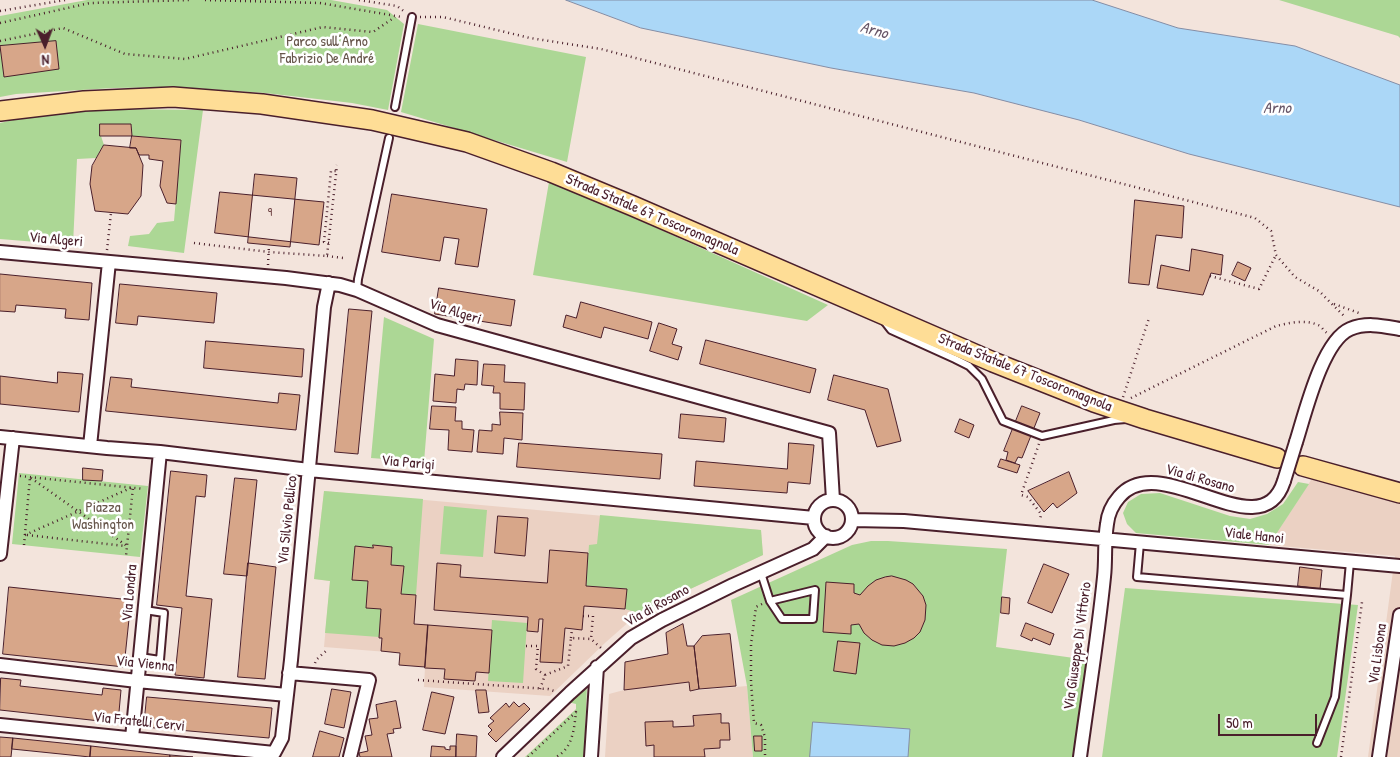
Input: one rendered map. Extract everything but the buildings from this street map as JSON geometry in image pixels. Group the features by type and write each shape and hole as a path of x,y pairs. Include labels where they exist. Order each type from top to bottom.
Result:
{"main road":[{"name":"Strada Statale 67 Toscoromagnola","path":"0,111 84,101 174,97 262,104 372,120 467,142 551,172 633,206 879,314 1094,402 1277,458"},
{"path":"1304,466 1400,493"}],"street":[{"name":"Via Algeri","path":"0,252 108,257 334,284 357,290 437,325 829,433 833,500"},
{"path":"90,446 108,257"},
{"name":"Via Silvio Pellico","path":"273,756 282,738 287,695 324,307 334,284"},
{"name":"Via di Rosano","path":"1106,539 1107,524 1113,506 1124,491 1139,484 1165,484 1237,506 1254,507 1274,500 1284,481 1326,355 1335,342 1350,329 1358,327 1374,324 1400,329"},
{"path":"0,554 6,438"},
{"name":"Via Parigi","path":"6,438 160,452 309,470 814,518"},
{"name":"Via Londra","path":"132,738 160,452"},
{"path":"826,536 821,534 816,527 814,514 819,506 828,500 833,500 839,501 849,508 852,520 904,521 1106,539"},
{"name":"Via di Rosano","path":"503,757 631,638 732,585 813,550 826,536 835,538 845,534 852,520"},
{"name":"Viale Hanoi","path":"1106,539 1400,566"},
{"name":"Via Giuseppe Di Vittorio","path":"1080,757 1104,576 1106,539"},
{"name":"Via Lisbona","path":"1379,757 1400,615"},
{"name":"Via Vienna","path":"0,665 138,681 287,695"},
{"path":"591,757 597,668"},
{"path":"289,673 369,680 350,757"},
{"name":"Via Fratelli Cervi","path":"0,725 132,738 273,756"}],"lane":[{"path":"395,107 412,17"},
{"path":"357,290 389,138"},
{"path":"879,314 891,330 969,366 982,379 1003,421 1042,436 1114,420 1145,419"},
{"path":"1140,543 1137,577 1347,594"},
{"path":"1316,743 1335,697 1350,562"},
{"path":"761,573 770,601 782,619 813,619 815,590 770,601"},
{"path":"140,657 160,660 164,612 145,610"}],"path":[{"path":"0,11 65,0"},
{"path":"0,23 90,4 190,0"},
{"path":"205,0 320,3 396,16 443,17 530,38 601,49 1255,218 1271,231 1276,255 1295,277 1319,291 1358,327"},
{"path":"359,0 397,6 412,17"},
{"path":"0,41 63,28 125,54 185,59 323,27 373,32 396,16"},
{"path":"327,256 337,165"},
{"path":"328,243 324,242 331,170 336,171"},
{"path":"108,257 111,213"},
{"path":"322,223 326,224"},
{"path":"194,243 343,258"},
{"path":"268,263 269,245"},
{"path":"1210,276 1260,290 1276,255"},
{"path":"1332,304 1366,316"},
{"path":"1149,318 1123,396 1131,398 1276,326 1291,322 1306,322 1319,325 1335,342"},
{"path":"1040,522 1041,514 1028,498 1020,495 1042,436"},
{"path":"18,475 148,489"},
{"path":"30,477 127,546"},
{"path":"24,545 30,477"},
{"path":"25,535 133,488"},
{"path":"126,556 133,488"},
{"path":"25,535 127,546"},
{"path":"765,757 765,737 761,725 754,723 751,644 756,607 770,601"},
{"path":"1341,757 1362,602"},
{"path":"583,616 593,616 591,639"},
{"path":"540,689 545,676 568,666 572,629"},
{"path":"571,638 591,639 604,651"},
{"path":"526,646 538,646 536,669 545,676"},
{"path":"314,667 316,660 327,650"},
{"path":"418,680 558,692"},
{"path":"528,757 581,706"},
{"path":"556,757 562,754 572,739 576,712"}],"shaded area":[{"path":"1313,477 1400,501 1400,757 1368,757 1395,556 1269,545"},
{"path":"324,491 761,530 763,555 639,613 550,696 424,687 425,667 400,653 324,647 330,581 314,579"},
{"path":"689,682 691,691 747,686 753,757 605,757 609,694 624,690"}],"green space":[{"name":"Parco sull’Arno Fabrizio De André","path":"87,0 331,0 387,10 404,24 388,110 352,103 265,93 177,87 113,88 16,94 0,97 0,16"},
{"path":"1279,0 1400,0 1400,38 1398,36"},
{"path":"418,24 586,57 567,162 401,112"},
{"path":"111,109 203,110 184,253 128,246 130,236 149,234 157,223 174,221 181,140 132,136 131,124 100,124 100,133 104,145 96,158 77,159 73,245 0,239 0,123 22,118"},
{"path":"549,182 828,305 807,321 533,275"},
{"path":"384,317 434,339 424,462 371,458"},
{"name":"Piazza Washington","path":"19,473 148,486 140,557 12,544"},
{"path":"1298,482 1309,484 1269,545 1136,533 1127,524 1123,513 1128,502 1141,494 1160,493 1230,516 1250,519 1267,514 1283,504"},
{"path":"324,491 423,499 416,595 401,594 403,566 391,565 392,547 373,545 373,548 355,547 352,579 368,581 366,608 381,609 379,637 325,633 330,581 314,579"},
{"path":"444,506 487,510 483,557 440,554"},
{"path":"600,515 761,530 763,555 639,613 625,609 626,589 586,586 589,545 597,544"},
{"path":"871,541 1007,549 996,647 1088,660 1074,757 753,757 747,686 731,600 852,545"},
{"path":"1125,588 1358,605 1337,757 1102,757"},
{"path":"492,620 527,623 523,683 488,681"},
{"path":"587,685 584,757 525,757 576,709 576,704 568,702"}],"water":[{"name":"Arno","path":"566,0 1092,0 1178,28 1295,46 1400,85 1400,207 1189,154 1079,120 974,93 831,68 641,28"},
{"path":"813,722 910,729 908,757 810,757"}]}
